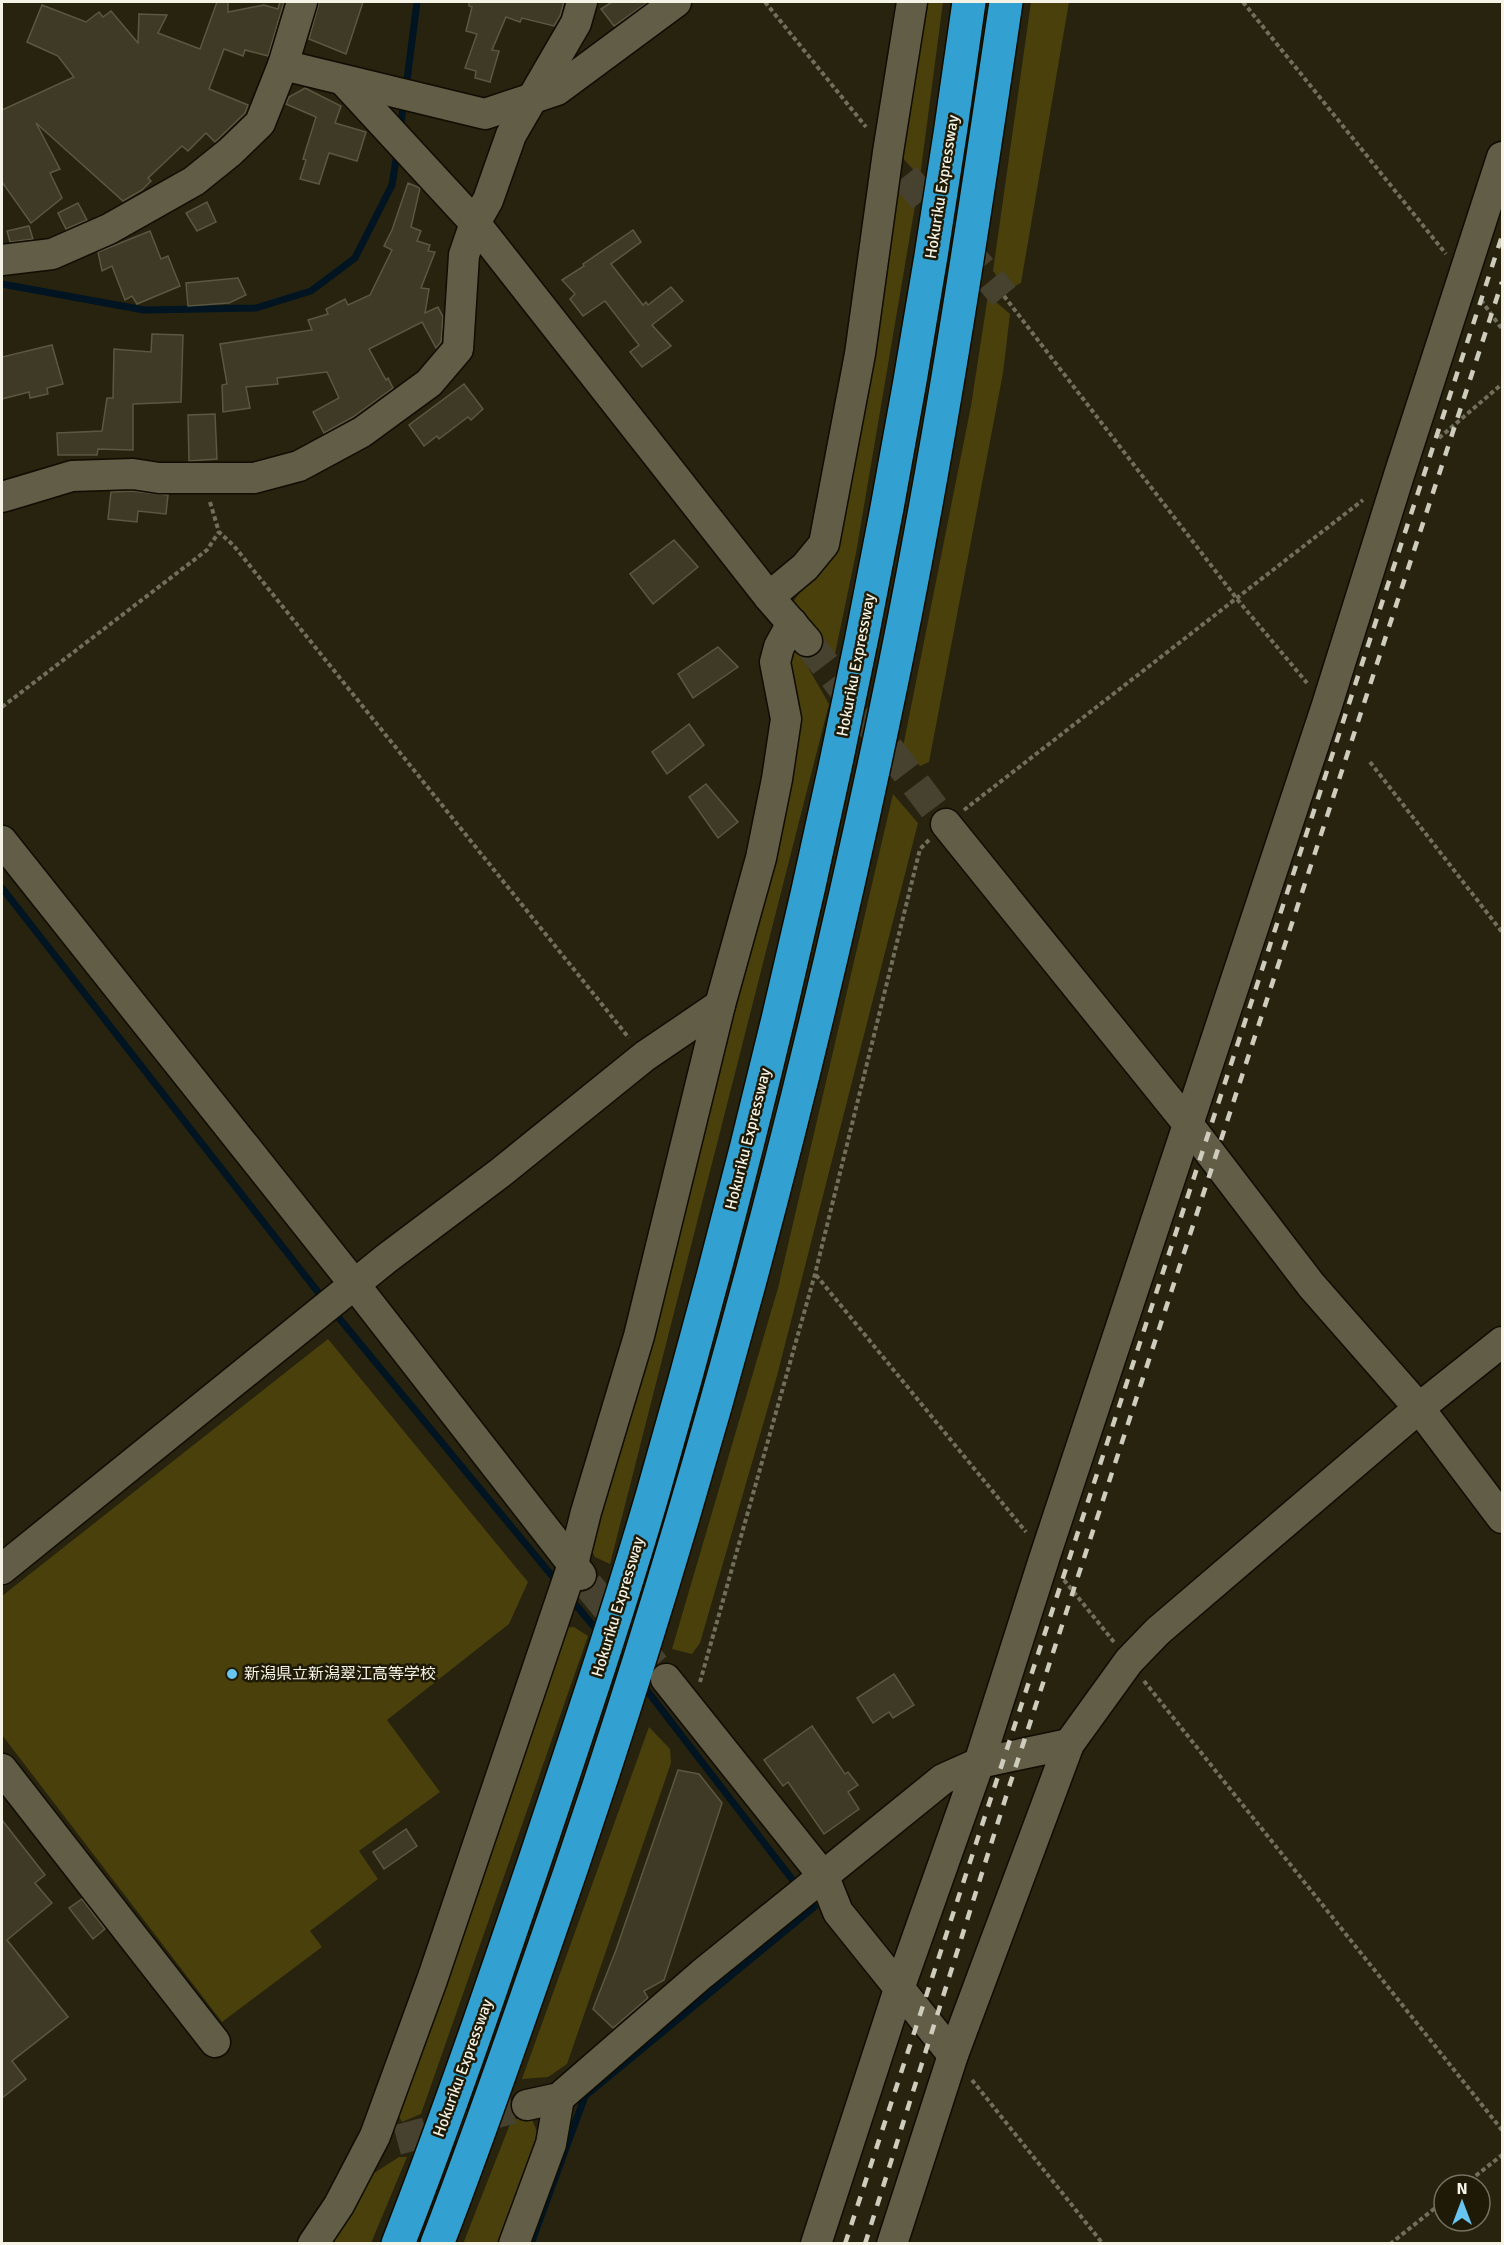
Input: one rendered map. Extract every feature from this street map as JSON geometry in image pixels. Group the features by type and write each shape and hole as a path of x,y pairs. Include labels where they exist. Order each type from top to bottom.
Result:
{"highway":[{"name":"Hokuriku Expressway","path":"398,2244 474,2039 595,1682 655,1484 758,1105 804,913 853,685 895,468 928,284 969,2"},
{"path":"437,2244 548,1939 629,1693 686,1509 792,1122 840,920 893,675 957,319 1006,2"}],"street":[{"path":"2,260 52,254 109,229 194,181 230,152 260,123 283,65 302,2"},
{"path":"2,497 72,476 133,474 159,478 254,478 299,466 362,432 429,383 458,349 464,255 475,223 488,200 511,135 576,23 582,2"},
{"path":"283,65 485,114 557,90 676,2"},
{"path":"769,597 805,567 824,544 860,354 888,152 912,2"},
{"path":"313,2244 386,2138 432,1980 581,1575 586,1512 639,1336 720,1005 761,858 777,779 786,718 775,662 779,646 800,632 769,597 475,223 344,81"},
{"path":"816,2244 899,1989 979,1763 1503,157"},
{"path":"946,824 1188,1124 1311,1285 1419,1408 1503,1518"},
{"path":"2,841 355,1285 581,1575"},
{"path":"2,1569 387,1258 500,1173 645,1056 720,1005"},
{"path":"892,2244 953,2055 1069,1744 1129,1661 1158,1631 1419,1408 1503,1342"},
{"path":"674,1690 824,1877 838,1912 953,2055"},
{"path":"527,2105 560,2098 702,1974 943,1779 979,1763 1069,1744"},
{"path":"2,1769 215,2042"},
{"path":"514,2244 551,2144 560,2098"}],"path":[{"path":"765,2 888,152"},
{"path":"1243,2 1464,277 1503,329"},
{"path":"1004,296 1237,599 1326,705"},
{"path":"1434,443 1503,384"},
{"path":"674,1690 699,1686 815,1274 920,849 946,824 1400,472"},
{"path":"203,478 219,532 234,546 645,1056"},
{"path":"2,707 207,550 219,532"},
{"path":"1370,762 1503,932"},
{"path":"815,1274 1045,1556 1503,2130"},
{"path":"953,2055 1103,2244"},
{"path":"1480,2173 1503,2155"},
{"path":"1390,2244 1432,2211"}],"shaded area":[{"path":"922,2 943,2 920,177 898,153"},
{"path":"1031,2 1069,2 1021,283 1007,290 993,271"},
{"path":"892,173 916,200 856,553 835,654 793,602 812,576"},
{"path":"988,295 1010,314 1003,373 929,762 920,766 903,747 971,406"},
{"path":"797,648 829,704 610,1564 595,1557 587,1543 645,1337 790,655"},
{"path":"893,794 918,823 777,1376 700,1643 692,1654 672,1649 778,1288"},
{"name":"新潟県立新潟翠江高等学校","path":"328,1339 528,1582 509,1624 387,1720 440,1792 359,1851 378,1879 310,1931 322,1947 222,2022 2,1735 2,1596"},
{"path":"574,1627 588,1636 421,2114 402,2122 396,2111 562,1628"},
{"path":"649,1727 670,1749 671,1763 567,2064 548,2077 522,2079"},
{"path":"512,2119 532,2119 539,2137 501,2243 463,2244"},
{"path":"399,2157 407,2157 371,2243 331,2244 368,2177"}],"building":[{"path":"217,2 228,2 228,12 264,5 278,9 280,2 284,2 268,56 245,50 243,56 224,49 209,89 248,105 245,113 215,142 206,133 188,151 182,146 148,178 151,181 142,190 123,201 36,123 60,169 50,173 62,198 31,223 2,182 2,110 74,77 58,56 27,42 42,5 86,22 99,12 103,17 111,11 138,43 139,14 167,15 158,33 200,49"},
{"path":"319,2 363,2 346,54 309,39"},
{"path":"469,2 564,2 554,26 522,18 520,22 506,17 492,50 499,51 490,82 475,78 476,71 465,68 477,34 466,31 472,7 469,6"},
{"path":"612,2 648,2 614,26 601,9"},
{"path":"305,88 341,106 335,123 366,132 357,161 329,153 319,184 300,179 306,160 303,159 316,117 286,104 289,97"},
{"path":"408,183 420,188 411,227 421,231 417,241 430,245 428,251 435,252 421,288 429,289 425,313 438,307 443,317 441,342 436,348 422,322 369,349 393,388 353,417 324,433 313,412 339,398 327,372 277,378 278,384 246,387 250,408 223,412 222,385 227,384 220,344 312,330 308,320 328,314 326,309 345,299 348,305 370,295 392,250 384,246"},
{"path":"207,202 216,222 197,231 186,213"},
{"path":"78,203 87,220 66,229 58,213"},
{"path":"29,226 33,239 10,242 7,231"},
{"path":"633,230 641,242 611,264 643,305 646,302 648,305 671,287 683,301 652,325 671,346 642,367 630,352 639,345 605,301 583,316 570,299 575,294 562,280"},
{"path":"150,231 161,259 168,256 180,286 137,304 132,296 125,300 112,266 102,271 98,252"},
{"path":"238,278 246,295 229,303 188,306 186,283"},
{"path":"152,334 183,335 181,402 133,404 133,450 98,449 97,455 58,455 57,433 102,431 107,398 113,398 114,349 151,352"},
{"path":"52,345 63,384 47,388 48,394 30,398 29,392 2,399 2,357"},
{"path":"464,384 483,409 471,420 468,417 439,439 437,436 424,446 409,425"},
{"path":"215,414 217,459 189,461 188,415"},
{"path":"132,491 168,495 166,514 138,511 137,522 108,519 111,492"},
{"path":"674,540 698,567 653,604 630,574"},
{"path":"718,647 738,667 693,698 678,674"},
{"path":"689,724 704,745 667,774 652,752"},
{"path":"706,784 738,822 718,838 689,797"},
{"path":"894,1674 914,1705 893,1718 889,1712 873,1723 857,1698"},
{"path":"812,1726 845,1774 848,1772 858,1785 848,1792 859,1809 824,1834 788,1782 783,1786 764,1760"},
{"path":"678,1770 699,1774 722,1803 664,1980 644,1991 648,1998 613,2028 593,2009 616,1950"},
{"path":"2,1820 45,1875 35,1883 52,1903 7,1940 68,2017 12,2061 26,2079 2,2098"},
{"path":"406,1829 417,1846 384,1869 373,1852"},
{"path":"82,1899 105,1929 93,1939 69,1908"}],"waterway":[{"path":"406,88 417,2"},
{"path":"400,130 404,102"},
{"path":"2,284 144,310 256,308 311,291 355,258 392,185 397,153"},
{"path":"2,888 325,1301"},
{"path":"334,1312 558,1583"},
{"path":"571,1599 600,1634"},
{"path":"642,1684 798,1887"},
{"path":"531,2244 585,2096 814,1907 807,1898"}],"tunnel":[{"path":"905,176 1004,296"},
{"path":"807,641 946,824"},
{"path":"588,1585 655,1666"},
{"path":"397,2140 527,2105"}],"railway":[{"path":"845,2244 1502,236"},
{"path":"865,2244 1010,1784 1502,282"}],"place":[{"name":"新潟県立新潟翠江高等学校","path":"232,1674"}]}
